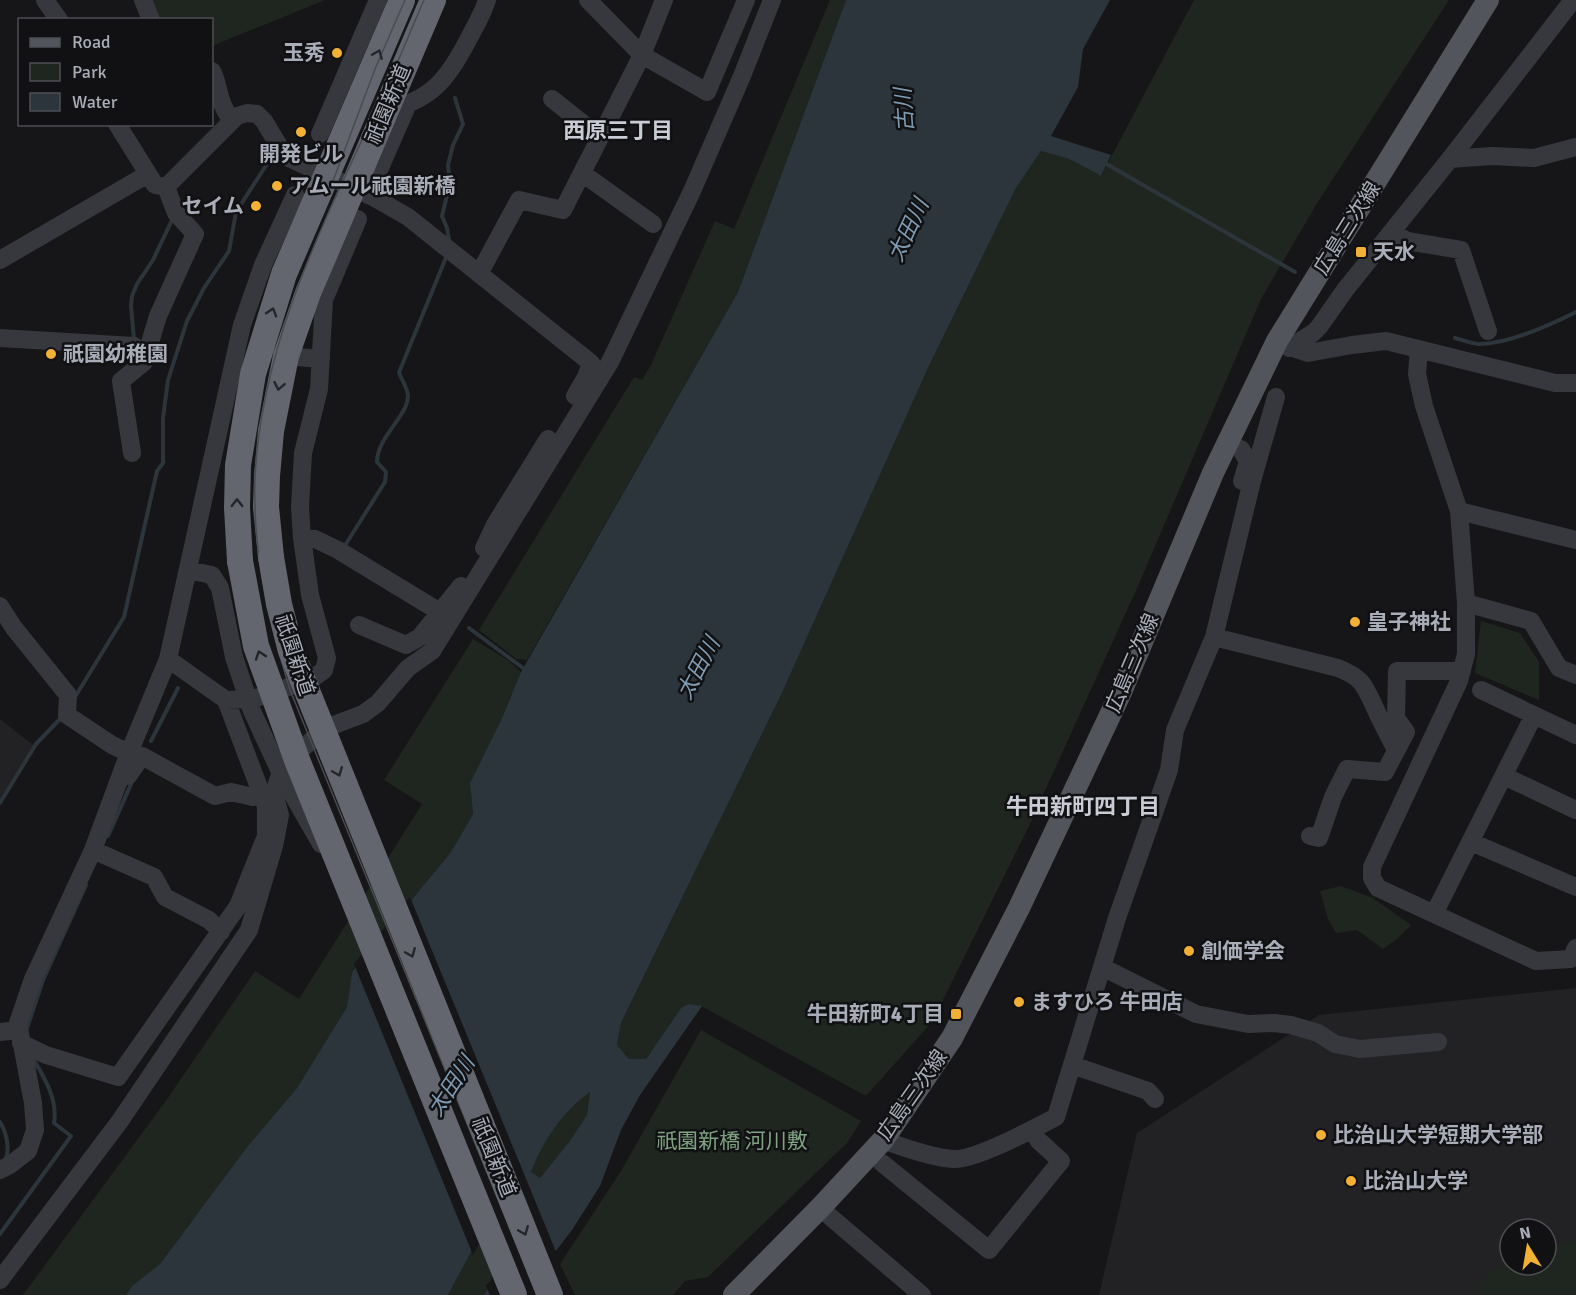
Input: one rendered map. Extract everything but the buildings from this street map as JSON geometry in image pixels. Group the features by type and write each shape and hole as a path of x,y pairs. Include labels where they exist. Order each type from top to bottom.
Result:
{"highway":[{"name":"祇園新道","path":"402,0 284,274 253,374 238,465 240,561 256,646 297,760 514,1295"},
{"name":"祇園新道","path":"433,0 396,109 352,187 308,293 286,356 271,430 266,507 279,604 291,651 550,1295"},
{"name":"祇園新道","path":"357,909 362,948 503,1295"}],"main road":[{"name":"広島三次線","path":"734,1295 882,1163 890,1142 952,1038 1019,908 1121,692 1213,473 1283,344 1488,0"},
{"name":"広島三次線","path":"753,1295 890,1142 962,1047 1033,913 1135,698 1283,344 1505,0"}],"street":[{"path":"45,0 58,18"},
{"path":"143,0 150,18"},
{"path":"320,134 378,0"},
{"path":"380,168 396,109 430,92 445,79 461,55 488,0"},
{"path":"588,0 642,55 706,92 746,0"},
{"path":"479,274 519,200 563,210 642,55 664,0"},
{"path":"0,1280 120,1121 249,930 274,846 280,815 274,794 283,765 326,728 363,714 378,703 408,668 432,651 610,362 692,191 772,0"},
{"path":"1283,344 1313,333 1319,327 1345,290 1573,0"},
{"path":"348,70 359,100"},
{"path":"213,75 221,103 232,120"},
{"path":"552,99 600,137"},
{"path":"166,188 232,120 242,114 257,114 264,121 285,155 352,187 408,218 591,363 586,377 496,523 474,570 420,636 406,645 359,625"},
{"path":"118,126 154,185 166,188"},
{"path":"1450,159 1492,156 1534,158 1576,147"},
{"path":"582,173 653,224"},
{"path":"0,260 148,174"},
{"path":"139,353 148,349 162,306 195,234 176,213 166,188"},
{"path":"0,1170 28,1151 35,1130 33,1103 13,1035 33,979 93,850 168,658 239,336 253,293 295,195"},
{"path":"226,700 253,699 312,679 324,670 327,658 310,595 302,538 300,507 303,453 319,389 324,300 358,219"},
{"path":"1392,232 1407,242 1461,249 1488,331"},
{"path":"253,293 266,279 284,274"},
{"path":"0,339 134,346 144,362 122,381 132,453"},
{"path":"1283,344 1308,352 1386,341 1555,383 1576,383"},
{"path":"1419,349 1417,374 1424,406 1459,511 1466,603 1466,654 1459,681 1372,867 1372,878 1378,888 1536,961 1571,959 1576,948"},
{"path":"286,356 321,359"},
{"path":"890,1142 954,1159 971,1157 1056,1117 1102,967 1169,770 1175,730 1214,637 1236,544 1276,397"},
{"path":"1236,544 1230,535 1248,462 1241,449"},
{"path":"1459,511 1576,540"},
{"path":"302,538 315,539 338,550 440,612"},
{"path":"188,570 213,575 220,588 234,657 252,711 282,776 320,844 342,872"},
{"path":"1466,603 1531,621 1559,668 1576,675"},
{"path":"0,606 14,628 68,695 67,715 112,745 129,753"},
{"path":"1214,637 1338,668 1352,674 1367,688 1396,750"},
{"path":"13,1035 46,1054 118,1077 238,906 266,836 266,806 226,700 168,658"},
{"path":"1310,836 1319,838 1333,797 1347,770 1385,772 1406,732 1396,718 1397,671 1462,671"},
{"path":"1481,690 1576,735"},
{"path":"1434,915 1534,716"},
{"path":"118,782 124,783 142,756 215,796 231,792 253,797 262,795"},
{"path":"1504,776 1576,810"},
{"path":"1471,842 1576,887"},
{"path":"93,850 154,877 165,897 209,920 221,932"},
{"path":"1102,967 1196,1014 1248,1024 1291,1025 1318,1033 1335,1044 1360,1049 1438,1042"},
{"path":"1072,1065 1149,1091 1155,1099"},
{"path":"882,1163 990,1250 1060,1161 1038,1140"},
{"path":"826,1214 922,1295"}],"shaded area":[{"path":"0,719 33,745 0,800"},
{"name":"比治山大学","path":"1576,988 1576,1278 1505,1295 1099,1295 1137,1133 1319,1015"}],"green space":[{"path":"149,0 325,0 213,46 213,18 157,18"},
{"path":"830,0 846,0 738,292 527,660 516,659 479,630 634,377 642,380 651,365 715,221 734,229"},
{"path":"1194,0 1449,0 1316,205 1261,299 1138,586 1028,828 932,1022 866,1096 701,1006 681,1008 646,1059 629,1059 617,1045 621,1023 781,695 928,368 1016,188 1041,151 1069,159 1101,176"},
{"path":"1481,621 1520,633 1539,662 1539,700 1475,673"},
{"path":"473,639 508,660 521,672 502,718 470,783 473,814 451,852 352,972 347,1007 297,1088 247,1147 160,1264 132,1286 126,1295 23,1295 165,1102 255,971 299,999 422,804 384,780"},
{"path":"1341,886 1373,898 1411,925 1383,949 1357,930 1336,933 1328,919 1320,891"},
{"name":"祇園新橋 河川敷","path":"701,1030 861,1121 847,1143 708,1277 685,1281 673,1295 575,1295 560,1264 621,1171"},
{"path":"590,1091 587,1115 540,1178 531,1172 542,1147 562,1118"},
{"path":"508,1239 493,1281 484,1295 448,1295 477,1241"},
{"path":"1576,1241 1576,1295 1478,1295 1479,1281 1498,1268 1498,1277 1558,1277 1558,1246"}],"water":[{"path":"846,0 1110,0 1083,49 1078,87 1051,136 1111,155 1101,176 1069,159 1041,151 1016,188 928,368 781,695 621,1023 617,1045 629,1059 646,1059 681,1008 689,1004 702,1006 640,1095 621,1130 600,1186 572,1230 522,1295 484,1295 493,1281 508,1240 477,1241 448,1295 126,1295 132,1286 160,1264 247,1147 297,1088 347,1007 352,972 451,852 473,814 470,783 502,718 521,672 738,292","holes":["590,1092 587,1115 540,1178 531,1172 542,1149 562,1118"]}],"pier":[{"path":"410,897 557,1254 526,1295 490,1295 486,1286 491,1280 504,1243 479,1244 473,1255 354,964"}],"waterway":[{"path":"449,240 442,216 450,183 448,165 453,145 463,124 455,98"},
{"path":"75,697 124,617 157,471 163,463 163,418 168,380 187,321 204,288 229,251 236,212 276,150"},
{"path":"1103,162 1295,272"},
{"path":"134,340 132,296 153,260 173,218"},
{"path":"344,547 385,482 386,472 377,462 378,453 407,404 406,387 399,373 447,255"},
{"path":"1455,338 1478,344 1502,341 1541,328 1576,312"},
{"path":"469,628 523,668"},
{"path":"151,741 178,688"},
{"path":"0,803 36,744 60,719"},
{"path":"108,836 132,782"},
{"path":"27,1028 43,980 86,885"},
{"path":"0,1234 71,1136 54,1123 52,1097 32,1057"},
{"path":"0,1122 7,1140 6,1158"}],"tram line":[{"path":"333,181 375,69 405,0"},
{"path":"424,0 325,221 286,320 271,370 261,422 255,476 256,531 269,611 290,690 537,1295"}],"place":[{"name":"玉秀","path":"337,53"},
{"name":"開発ビル","path":"301,132"},
{"name":"アムール祇園新橋","path":"277,186"},
{"name":"セイム","path":"256,206"},
{"name":"天水","path":"1361,252"},
{"name":"祇園幼稚園","path":"51,354"},
{"name":"皇子神社","path":"1355,622"},
{"name":"創価学会","path":"1189,951"},
{"name":"ますひろ 牛田店","path":"1019,1002"},
{"name":"牛田新町4丁目","path":"956,1014"},
{"name":"比治山大学短期大学部","path":"1321,1135"},
{"name":"比治山大学","path":"1351,1181"}],"district":[{"name":"西原三丁目","path":"618,130"},
{"name":"牛田新町四丁目","path":"1083,806"}],"water label":[{"name":"古川","path":"904,110"},
{"name":"太田川","path":"908,230"},
{"name":"太田川","path":"698,668"},
{"name":"太田川","path":"451,1086"}]}
